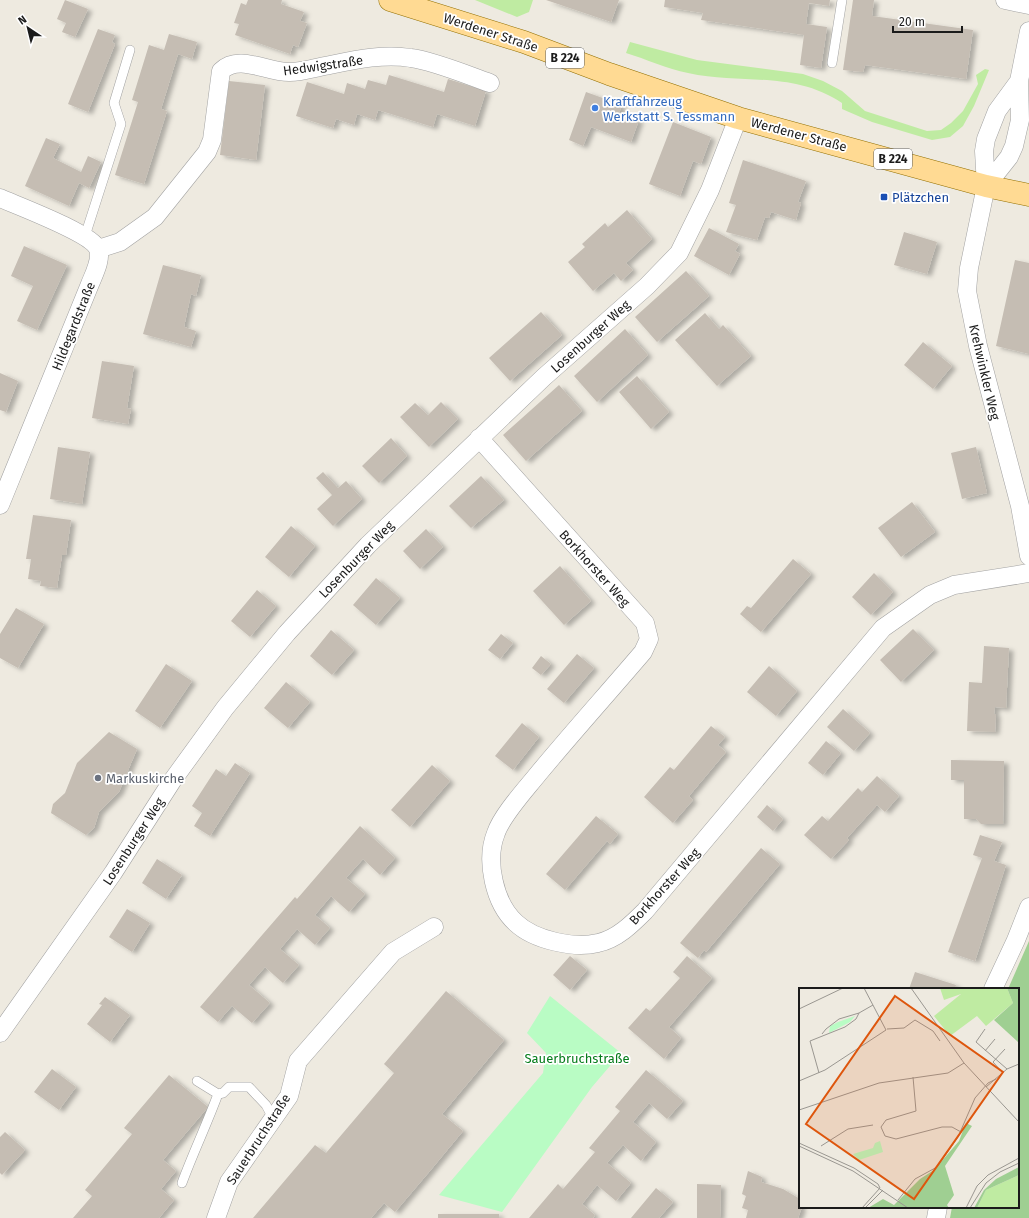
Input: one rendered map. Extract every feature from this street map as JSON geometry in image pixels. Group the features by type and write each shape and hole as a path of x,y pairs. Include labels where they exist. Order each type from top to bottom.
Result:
{"main road":[{"name":"Werdener Straße","path":"390,0 524,42 609,74 738,118 986,186 1029,195"}],"street":[{"path":"1005,0 1029,5"},
{"path":"986,186 1009,157 1014,146 1020,120 1019,82 1029,31"},
{"name":"Hedwigstraße","path":"98,249 120,242 139,230 155,217 200,161 212,140 221,71 230,64 244,63 278,72 292,72 362,59 404,57 412,58 490,83"},
{"path":"986,186 984,152 986,139 997,111 1019,82"},
{"name":"Losenburger Weg","path":"0,1032 113,873 172,781 225,708 287,633 368,545 479,438 647,286 679,254 710,190 738,118"},
{"name":"Krehwinkler Weg","path":"986,186 969,268 967,291 978,346 1020,506 1029,556"},
{"path":"0,198 85,236 98,249"},
{"name":"Hildegardstraße","path":"0,505 90,284 99,258 98,249"},
{"name":"Borkhorster Weg","path":"479,438 645,623 649,639 643,652 517,799 496,832 491,853 492,873 499,900 516,923 542,938 563,944 598,943 611,938 630,926 645,911 883,628 930,595 954,585 1029,573"},
{"path":"993,988 1016,940 1029,907"},
{"name":"Sauerbruchstraße","path":"216,1218 229,1182 289,1096 298,1061 393,952 434,927"},
{"path":"936,1218 938,1208"}],"lane":[{"path":"832,63 842,0"},
{"path":"85,236 121,124 114,103 130,50"},
{"path":"197,1081 218,1094"},
{"path":"182,1183 218,1094 229,1087 249,1087 266,1105 273,1118"}],"green space":[{"path":"475,0 533,0 529,12 517,17"},
{"path":"630,42 697,60 803,74 823,81 842,91 865,111 927,131 941,130 951,123 963,111 978,84 976,75 985,69 989,70 974,106 963,126 950,137 932,140 872,122 842,109 842,103 823,93 804,86 786,82 708,76 688,73 664,66 626,53"},
{"path":"1029,941 1029,1218 950,1218 952,1208 1019,1208 1019,988 1008,988"},
{"name":"Sauerbruchstraße","path":"550,996 621,1053 592,1087 502,1212 439,1195 543,1073 546,1053 527,1033"}],"building":[{"path":"65,0 88,9 75,37 62,32 66,23 57,19"},
{"path":"248,0 282,0 281,4 304,12 300,21 307,23 298,47 293,45 290,54 235,35 239,24 234,23 241,3 246,5"},
{"path":"546,0 619,0 611,22"},
{"path":"665,0 830,0 829,6 809,3 806,24 827,27 821,68 800,65 804,35 701,20 703,13 664,7"},
{"path":"853,0 874,0 872,16 973,30 966,79 865,65 863,72 843,70"},
{"path":"98,29 115,35 112,42 115,44 88,112 68,104"},
{"path":"169,34 197,42 192,59 178,54 161,109 167,111 144,184 115,175 138,102 132,100 149,45 164,50"},
{"path":"389,75 444,92 448,79 486,91 475,126 437,114 433,127 378,110 375,120 357,114 354,125 336,119 333,128 296,116 307,82 344,94 347,83 365,89 368,80 386,85"},
{"path":"229,81 265,85 256,160 220,155"},
{"path":"586,92 622,105 619,113 639,120 631,142 591,127 583,146 569,140"},
{"path":"673,122 711,137 701,164 693,161 680,196 649,184"},
{"path":"46,138 60,144 53,158 81,172 88,156 101,162 89,188 79,183 69,206 25,186"},
{"path":"743,160 806,181 798,202 801,203 796,220 771,212 769,218 765,217 757,240 726,232 736,205 729,203"},
{"path":"627,210 652,239 626,263 633,270 621,281 614,273 593,291 568,262 585,247 582,244 605,223 608,227"},
{"path":"709,228 739,244 735,251 740,254 729,275 694,256"},
{"path":"904,232 937,242 927,274 894,265"},
{"path":"24,246 67,265 37,330 17,321 33,286 11,276"},
{"path":"1015,260 1029,263 1029,354 996,346"},
{"path":"163,265 201,275 196,296 191,294 184,327 196,331 191,347 143,334"},
{"path":"686,271 709,296 657,342 635,317"},
{"path":"541,312 562,335 510,381 489,358"},
{"path":"705,313 719,329 723,325 751,356 717,386 675,340"},
{"path":"625,329 648,355 597,402 574,376"},
{"path":"923,342 952,366 933,389 904,365"},
{"path":"102,361 134,366 127,408 131,409 128,424 92,418"},
{"path":"0,373 18,381 6,412 0,410"},
{"path":"637,376 669,412 651,429 619,392"},
{"path":"559,385 582,411 526,461 503,435"},
{"path":"441,402 458,419 429,447 400,417 415,403 428,415"},
{"path":"391,438 407,456 379,483 362,466"},
{"path":"58,447 90,452 82,504 50,499"},
{"path":"976,447 987,493 962,499 951,453"},
{"path":"323,472 338,488 346,481 362,499 333,526 317,509 332,495 316,478"},
{"path":"481,476 504,500 471,528 449,506"},
{"path":"912,502 935,532 901,557 878,528"},
{"path":"33,515 71,520 66,555 62,555 57,588 40,586 41,581 28,579 31,559 26,559"},
{"path":"291,526 315,546 289,577 265,557"},
{"path":"426,529 443,547 420,569 403,551"},
{"path":"793,559 811,574 761,632 740,614 747,606 751,608"},
{"path":"560,566 591,601 564,625 533,591"},
{"path":"874,573 893,592 871,615 852,597"},
{"path":"376,578 400,598 376,625 353,605"},
{"path":"257,590 276,606 250,637 231,621"},
{"path":"16,608 44,624 18,668 0,658 0,634"},
{"path":"913,629 934,650 901,682 880,660"},
{"path":"331,630 354,650 332,675 310,656"},
{"path":"501,634 513,643 500,659 488,650"},
{"path":"984,646 1009,648 1006,708 995,707 995,732 967,731 969,682 982,683"},
{"path":"577,654 594,668 564,703 547,689"},
{"path":"541,656 551,664 541,675 532,668"},
{"path":"166,664 192,681 160,728 135,711"},
{"path":"769,666 797,691 776,716 747,692"},
{"path":"286,682 310,702 288,728 264,708"},
{"path":"843,709 870,733 854,751 827,727"},
{"path":"522,723 539,737 513,770 495,756"},
{"path":"711,726 725,737 718,745 726,752 689,796 693,800 673,823 644,797 670,767 674,770"},
{"name":"Markuskirche","path":"109,732 137,749 119,792 99,812 94,828 86,835 51,813 53,804 65,793 77,763"},
{"path":"826,741 841,753 823,775 808,763"},
{"path":"951,760 1004,761 1003,824 981,824 976,819 964,819 964,780 951,780"},
{"path":"235,763 250,773 210,836 194,826 202,813 192,806 216,769 226,776"},
{"path":"432,765 450,781 410,827 391,810"},
{"path":"877,776 899,796 885,812 877,805 847,838 849,840 831,859 804,835 822,816 828,821 858,788 862,792"},
{"path":"767,805 783,819 773,831 757,817"},
{"path":"596,816 618,834 610,844 607,841 565,890 546,874"},
{"path":"360,826 395,858 380,875 363,859 346,878 365,894 349,912 331,896 315,915 330,928 315,945 297,929 280,949 299,965 283,983 265,967 249,985 270,1003 252,1023 232,1006 218,1022 200,1007 295,897 297,899"},
{"path":"980,835 1002,842 994,861 1006,865 975,961 948,952 982,858 973,855"},
{"path":"761,848 780,864 706,952 704,950 698,958 680,943"},
{"path":"157,859 182,875 166,899 142,883"},
{"path":"127,909 150,923 132,952 109,937"},
{"path":"570,956 587,970 570,990 553,975"},
{"path":"687,956 712,978 669,1027 681,1038 664,1059 628,1028 646,1008 650,1011 680,978 673,972"},
{"path":"915,972 956,985 955,988 909,988"},
{"path":"446,991 504,1040 442,1114 463,1131 395,1212 384,1203 371,1218 253,1218 315,1145 326,1153 394,1073 384,1064"},
{"path":"105,997 130,1015 110,1042 87,1024 102,1005 99,1004"},
{"path":"52,1069 76,1087 59,1110 34,1092"},
{"path":"646,1070 683,1101 667,1119 649,1103 633,1122 656,1142 641,1161 623,1145 607,1163 631,1183 616,1201 597,1185 582,1204 595,1215 593,1218 529,1218 558,1184 563,1189 595,1152 589,1148 620,1111 615,1107"},
{"path":"169,1075 208,1107 163,1160 176,1171 161,1189 174,1200 159,1218 73,1218 92,1196 85,1190 132,1134 124,1128"},
{"path":"5,1132 25,1150 2,1175 0,1173 0,1137"},
{"path":"748,1171 762,1177 761,1182 783,1189 799,1198 799,1208 802,1208 798,1218 746,1218 748,1210 742,1208 746,1196 742,1194"},
{"path":"697,1184 721,1185 720,1218 697,1218"},
{"path":"656,1188 673,1202 659,1218 631,1218"},
{"path":"438,1214 499,1214 499,1218 438,1218"}],"place":[{"name":"Kraftfahrzeug Werkstatt S. Tessmann","path":"595,108"},
{"name":"Plätzchen","path":"884,197"},
{"name":"Markuskirche","path":"98,778"}]}
